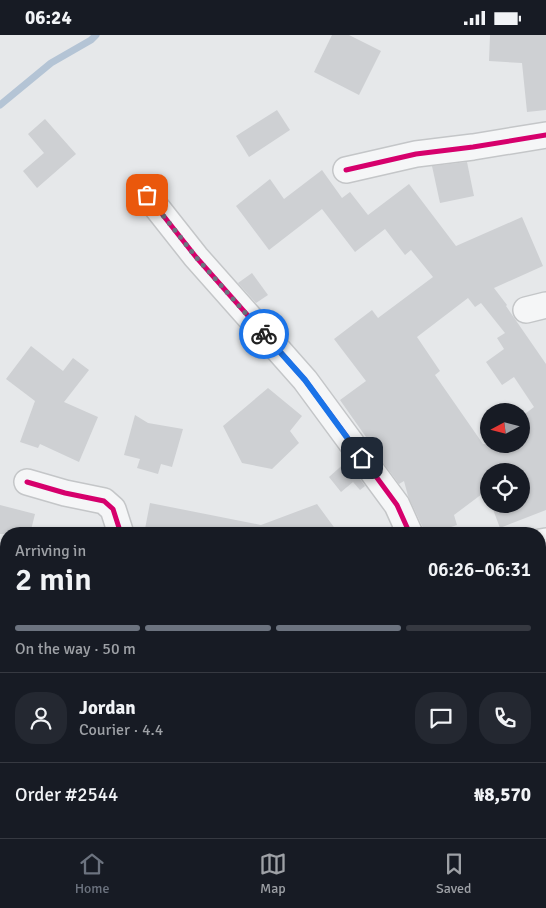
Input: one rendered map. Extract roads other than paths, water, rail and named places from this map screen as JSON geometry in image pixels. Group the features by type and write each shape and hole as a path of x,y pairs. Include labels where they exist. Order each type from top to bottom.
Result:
{"street":[{"path":"346,170 416,154 546,135"},
{"path":"147,195 196,257 305,380 396,505 407,527"},
{"path":"27,482 104,501 113,509 119,527"}],"waterway":[{"path":"0,105 51,63 91,40 96,35"}]}
